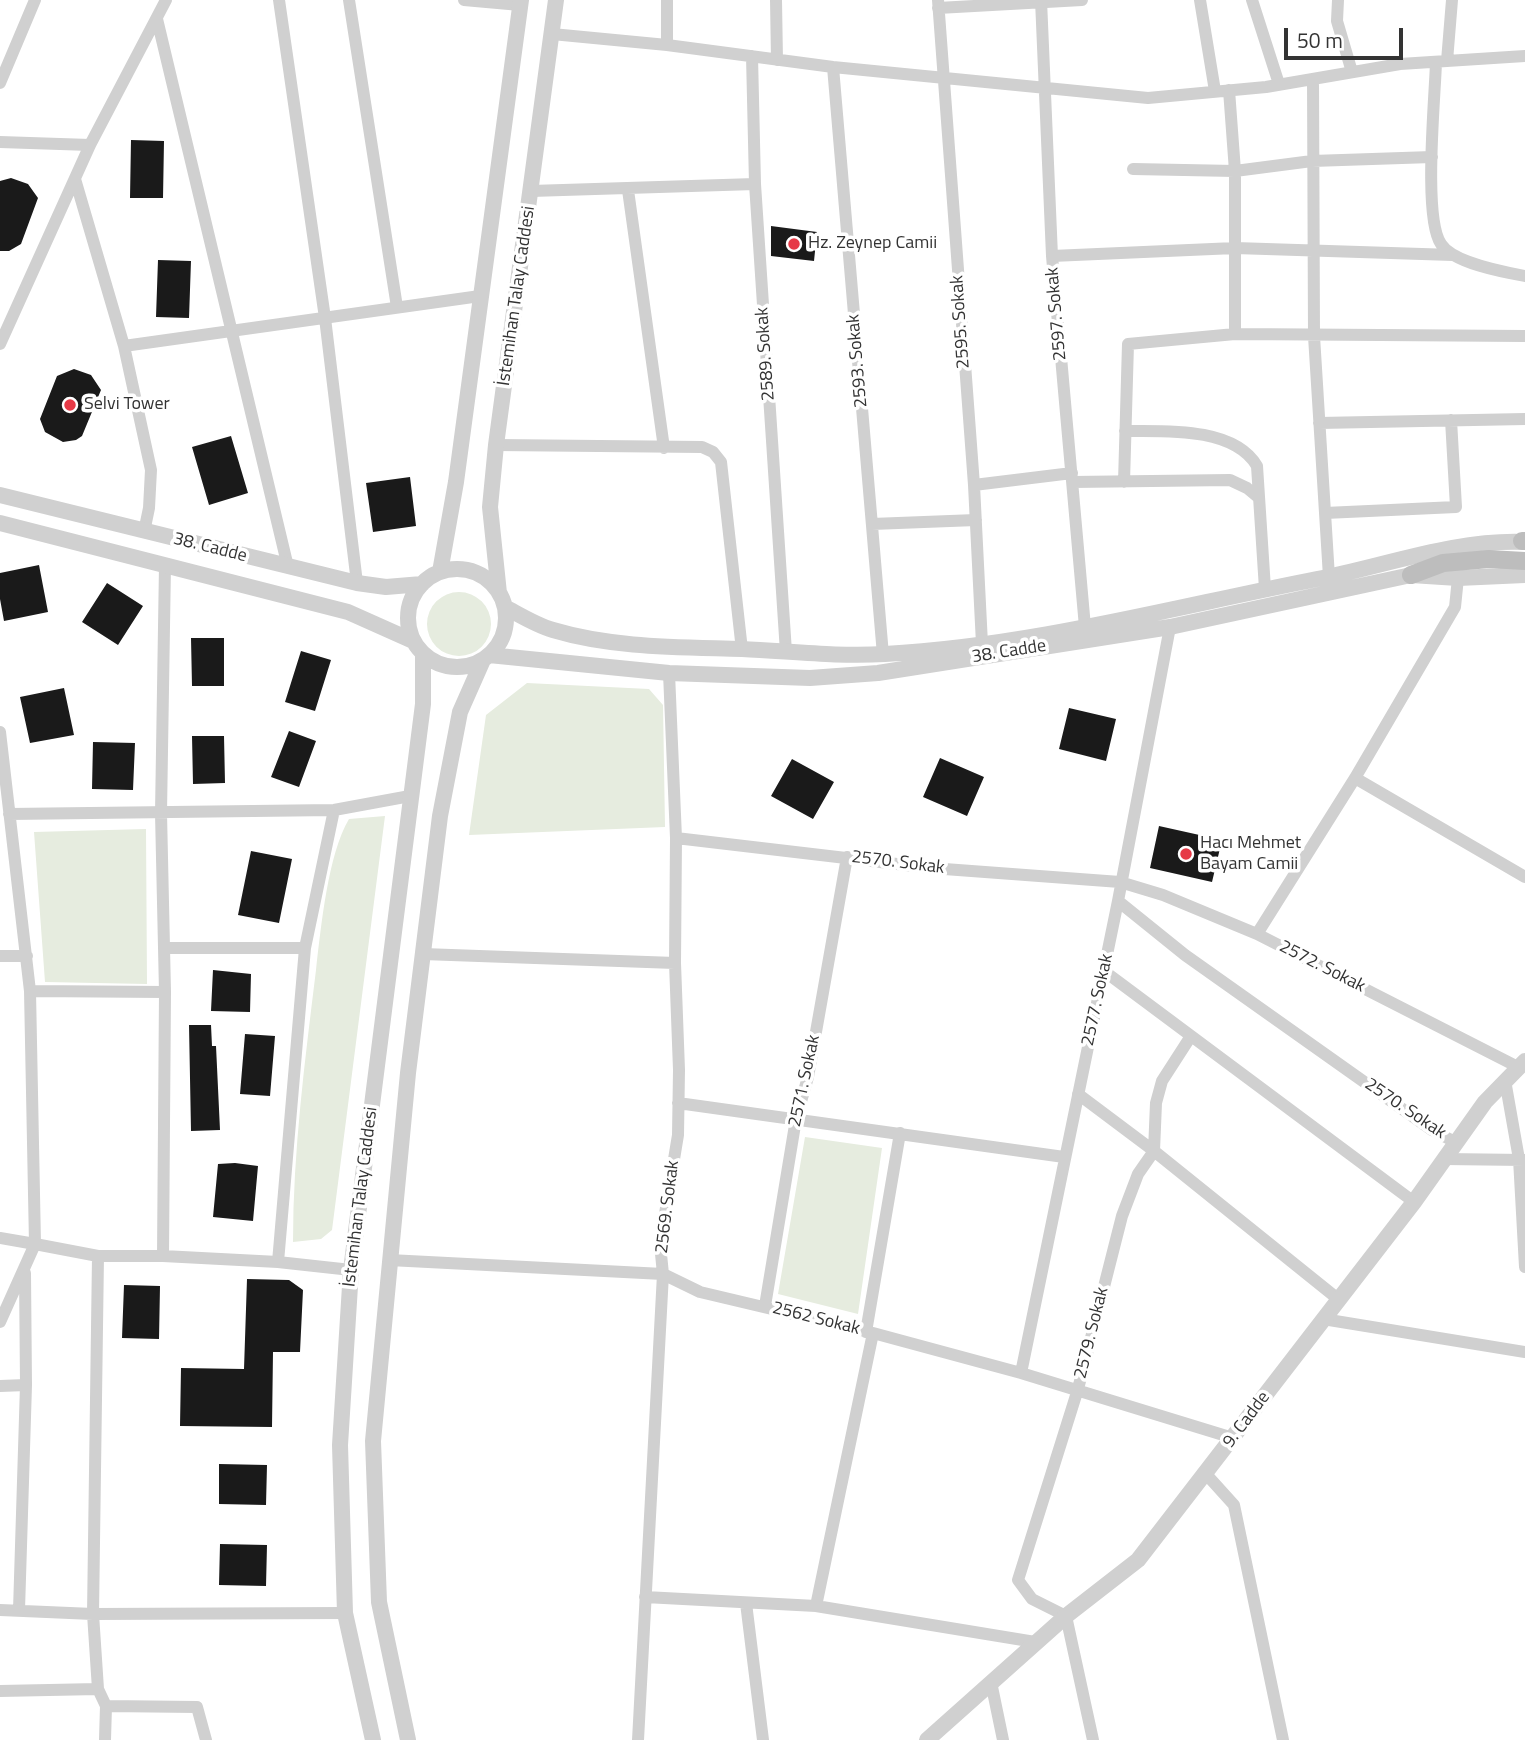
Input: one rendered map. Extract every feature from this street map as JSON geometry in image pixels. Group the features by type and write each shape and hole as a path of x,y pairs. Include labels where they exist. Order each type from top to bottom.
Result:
{"main road":[{"path":"1411,575 1443,563 1489,559 1525,561"}],"street":[{"path":"0,83 35,0"},
{"path":"0,344 90,145 166,0"},
{"path":"279,0 325,318 357,583"},
{"path":"349,0 397,307"},
{"path":"464,0 520,2"},
{"name":"İstemihan Talay Caddesi","path":"502,600 490,507 556,0"},
{"path":"667,0 667,45"},
{"path":"776,0 777,60"},
{"path":"938,4 1082,0"},
{"path":"1200,0 1222,91 1235,171 1235,334"},
{"path":"1252,0 1279,84"},
{"path":"1338,0 1337,21 1352,72"},
{"path":"1452,0 1441,61 1432,157 1432,209 1434,230 1441,245 1453,255"},
{"name":"2597. Sokak","path":"1041,1 1052,256 1085,627"},
{"name":"İstemihan Talay Caddesi","path":"440,572 457,482 520,2"},
{"name":"2595. Sokak","path":"938,4 974,485 982,644"},
{"path":"157,19 288,567"},
{"path":"552,34 667,45 942,79 1148,98 1279,84 1400,64 1525,56"},
{"name":"2589. Sokak","path":"752,57 755,184 786,652"},
{"name":"2593. Sokak","path":"833,67 883,654"},
{"path":"1313,79 1314,336 1329,577"},
{"path":"0,142 90,145"},
{"path":"1133,169 1235,171 1312,161 1432,157"},
{"path":"75,179 124,346 151,470 149,508 144,532"},
{"path":"531,191 755,184"},
{"path":"628,190 664,448"},
{"path":"1052,256 1235,248 1453,255 1496,270 1525,276"},
{"path":"124,346 480,296"},
{"path":"1124,482 1128,344 1235,334 1525,336"},
{"path":"1319,423 1525,419"},
{"path":"1325,513 1455,507 1451,420"},
{"path":"1125,431 1163,431 1220,438 1250,455 1257,466 1265,589"},
{"path":"496,445 702,447 713,452 721,462 742,650"},
{"path":"974,485 1072,478 1124,482 1230,480 1247,488 1259,498"},
{"name":"38. Cadde","path":"0,495 357,583 386,587 422,584"},
{"path":"872,524 976,520"},
{"name":"38. Cadde","path":"0,523 348,612 418,647"},
{"name":"38. Cadde","path":"502,600 550,629 593,640 742,650 883,654 982,644 1085,627 1329,577 1408,556 1524,541"},
{"path":"163,1256 164,948 161,813 165,565"},
{"path":"453,569 480,574 491,582 502,600 504,633 486,657 468,666 452,667 436,663 418,647 408,620 414,594 422,584 440,572 453,569"},
{"name":"38. Cadde","path":"486,657 669,673 810,678 878,673 1170,627 1411,575 1458,578 1525,575"},
{"path":"1257,934 1355,778 1455,607 1458,578"},
{"name":"2577. Sokak","path":"1021,1373 1118,901 1170,627"},
{"name":"İstemihan Talay Caddesi","path":"373,1740 345,1613 340,1446 351,1270 423,704 418,647"},
{"name":"İstemihan Talay Caddesi","path":"408,1740 379,1602 373,1441 389,1260 440,816 460,712 486,657"},
{"name":"2569. Sokak","path":"638,1740 663,1274 660,1244 678,1135 676,838 669,673"},
{"path":"0,732 2,783 9,814 30,991 35,1244 0,1322"},
{"path":"1355,778 1525,877"},
{"path":"9,814 334,810 410,796"},
{"path":"278,1262 304,948 334,810"},
{"name":"2570. Sokak","path":"676,838 931,868 1120,883"},
{"name":"2571. Sokak","path":"765,1306 796,1119 808,1077 847,857"},
{"name":"2572. Sokak","path":"1120,883 1163,895 1257,934 1521,1064"},
{"name":"2570. Sokak","path":"1118,901 1185,955 1432,1130 1455,1142"},
{"path":"164,948 304,948"},
{"path":"423,954 675,963"},
{"path":"0,956 27,957"},
{"path":"1104,971 1414,1202"},
{"path":"30,991 164,992"},
{"name":"2579. Sokak","path":"1066,1616 1032,1599 1018,1580 1078,1389 1122,1216 1138,1174 1154,1151 1156,1103 1162,1081 1191,1036"},
{"name":"9. Cadde","path":"927,1740 1035,1642 1138,1560 1414,1202 1455,1142 1521,1064"},
{"path":"1505,1080 1522,1159 1525,1267"},
{"path":"1078,1094 1338,1298"},
{"path":"678,1102 1064,1157"},
{"path":"816,1606 870,1332 900,1133"},
{"path":"1444,1159 1522,1159"},
{"path":"0,1238 98,1256 163,1256 278,1262 351,1270"},
{"path":"98,1256 93,1614 98,1689 106,1706 105,1740"},
{"name":"2562 Sokak","path":"389,1260 663,1274 700,1292 870,1332 1021,1373 1233,1438"},
{"path":"19,1610 26,1385 24,1269"},
{"path":"1323,1319 1525,1352"},
{"path":"0,1386 26,1385"},
{"path":"1206,1474 1234,1505 1283,1740"},
{"path":"645,1597 816,1606 1035,1642"},
{"path":"746,1603 763,1740"},
{"path":"0,1610 93,1614 345,1613"},
{"path":"1066,1616 1093,1740"},
{"path":"991,1682 1003,1740"},
{"path":"0,1691 98,1689"},
{"path":"106,1706 197,1707 206,1740"}],"shaded area":[{"path":"459,592 482,601 491,624 482,647 459,656 436,647 427,624 436,601"},
{"path":"527,683 649,689 663,705 665,827 469,835 486,715"},
{"path":"385,816 332,1230 321,1239 293,1242 300,1106 326,891 336,851 349,819"},
{"path":"146,829 147,984 45,982 34,832"},
{"path":"805,1137 882,1148 858,1314 778,1294"}],"building":[{"path":"131,140 164,141 163,198 130,198"},
{"path":"11,178 28,184 38,198 21,244 9,251 0,251 0,181"},
{"name":"Hz. Zeynep Camii","path":"771,226 817,232 814,261 771,256"},
{"path":"158,260 191,261 189,318 156,317"},
{"name":"Selvi Tower","path":"74,369 91,375 101,390 82,436 63,442 45,432 40,419 57,376"},
{"path":"231,436 248,493 209,505 192,447"},
{"path":"410,477 416,526 373,532 366,483"},
{"path":"39,565 48,612 4,621 0,599 0,573"},
{"path":"107,583 143,606 118,645 82,622"},
{"path":"191,638 224,638 224,686 192,686"},
{"path":"301,651 331,660 315,711 285,702"},
{"path":"64,688 74,735 30,743 20,697"},
{"path":"1069,708 1116,719 1106,761 1059,749"},
{"path":"289,731 316,741 299,787 271,777"},
{"path":"192,736 224,736 225,783 193,784"},
{"path":"93,742 135,743 133,790 92,789"},
{"path":"940,758 984,777 967,816 923,797"},
{"path":"792,759 834,782 813,819 771,796"},
{"name":"Hacı Mehmet Bayam Camii","path":"1159,826 1222,840 1212,882 1150,868"},
{"path":"251,851 292,859 279,923 238,915"},
{"path":"213,970 251,974 250,1012 211,1011"},
{"path":"189,1025 211,1025 212,1046 216,1046 220,1130 191,1131"},
{"path":"245,1034 275,1036 270,1096 240,1094"},
{"path":"218,1164 258,1166 253,1221 213,1217"},
{"path":"247,1279 289,1280 303,1290 300,1352 273,1352 272,1427 180,1426 181,1368 244,1369"},
{"path":"124,1285 160,1286 159,1339 122,1338"},
{"path":"219,1464 267,1465 266,1505 219,1504"},
{"path":"220,1544 267,1545 266,1586 219,1585"}],"place":[{"name":"Hz. Zeynep Camii","path":"794,244"},
{"name":"Selvi Tower","path":"70,405"},
{"name":"Hacı Mehmet Bayam Camii","path":"1186,854"}]}
